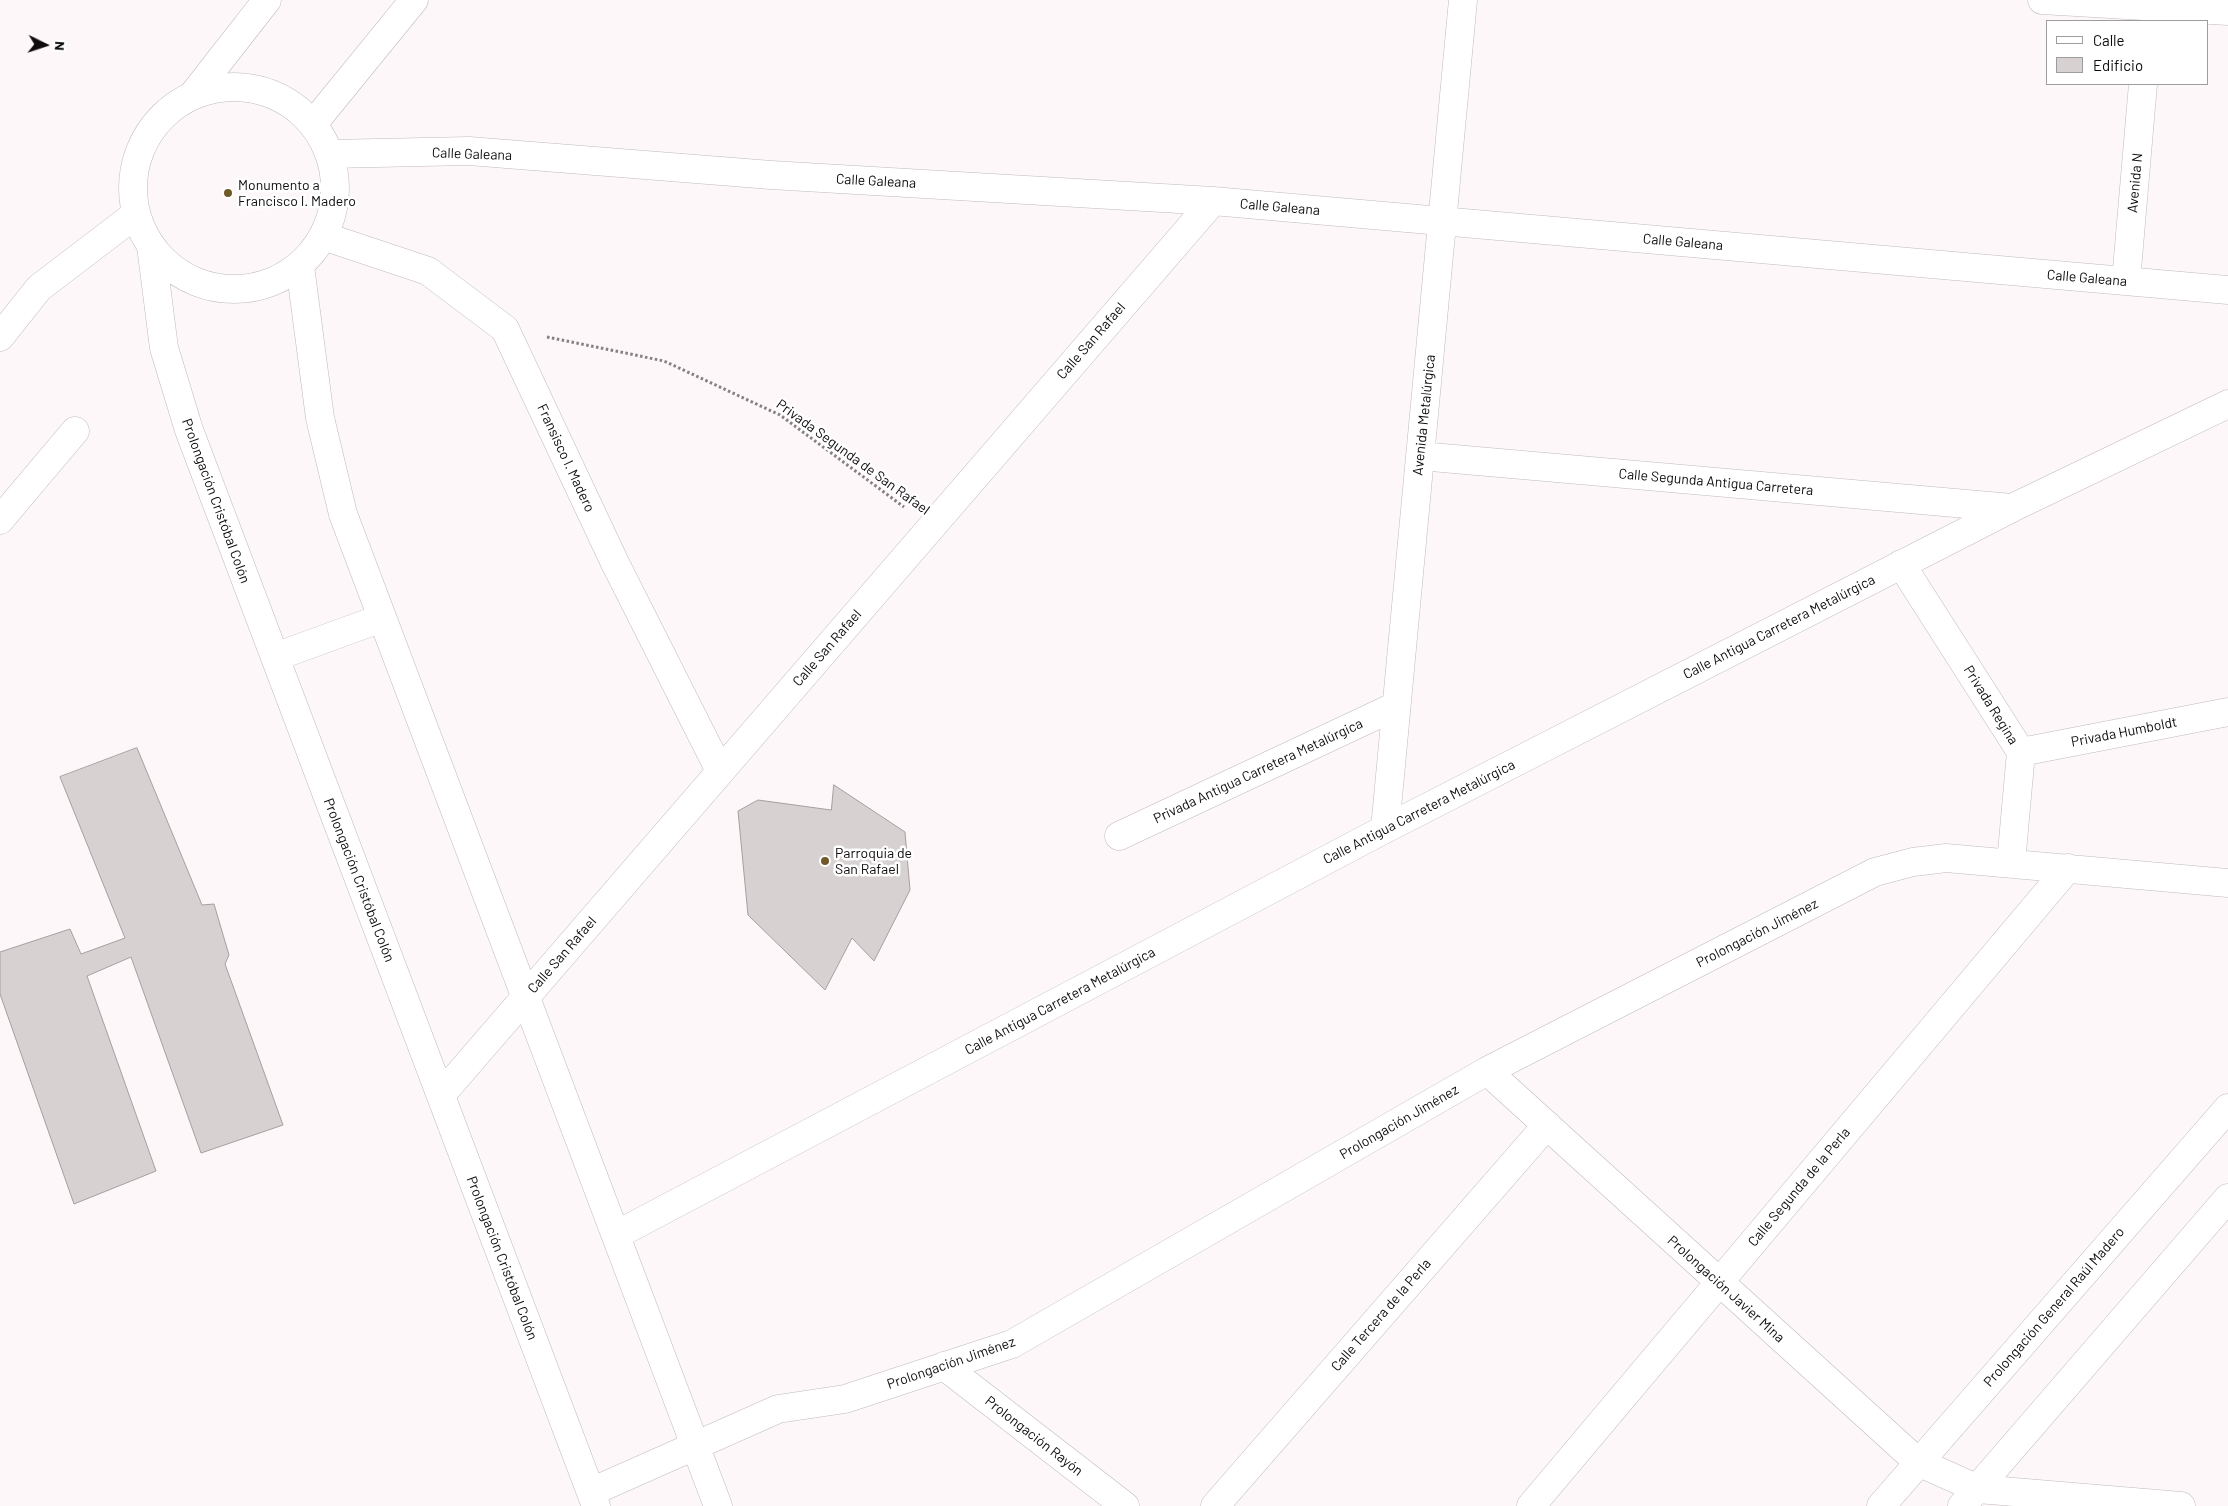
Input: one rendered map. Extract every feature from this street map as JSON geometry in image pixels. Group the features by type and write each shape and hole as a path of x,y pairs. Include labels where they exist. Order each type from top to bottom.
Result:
{"street":[{"path":"192,96 267,0"},
{"path":"313,124 414,0"},
{"name":"Avenida Metalúrgica","path":"1385,829 1464,0"},
{"path":"2042,0 2150,10 2228,11"},
{"name":"Avenida N","path":"2126,281 2143,85"},
{"path":"224,87 257,89 288,102 313,124 330,154 335,182 333,210 323,236 313,252 300,266 270,283 237,290 229,289 204,285 174,270 150,246 136,214 133,186 138,158 150,132 168,111 192,96 224,87"},
{"name":"Calle Galeana","path":"330,154 469,151 771,175 1213,201 2228,290"},
{"name":"Calle San Rafael","path":"440,1095 1213,201"},
{"path":"0,337 39,288 136,214"},
{"name":"Fransisco I. Madero","path":"323,236 428,271 505,329 615,562 720,771"},
{"name":"Prolongación Cristóbal Colón","path":"150,246 164,348 189,430 594,1499"},
{"path":"300,266 320,418 343,514 718,1506"},
{"name":"Calle Antigua Carretera Metalúrgica","path":"616,1235 1385,829 2012,508 2228,404"},
{"path":"0,520 75,431"},
{"name":"Calle Segunda Antigua Carretera","path":"1420,456 2012,508"},
{"name":"Privada Regina","path":"1901,564 2021,752 2011,863"},
{"path":"275,657 382,618"},
{"name":"Privada Antigua Carretera Metalúrgica","path":"1119,836 1396,706"},
{"name":"Privada Humboldt","path":"2021,752 2228,712"},
{"name":"Prolongación Jiménez","path":"594,1499 695,1446 778,1409 844,1399 1012,1344 1487,1071 1875,872 1913,862 1946,858 2228,883"},
{"name":"Calle Segunda de la Perla","path":"1531,1506 2068,868"},
{"name":"Prolongación Javier Mina","path":"1487,1071 1918,1462 1970,1497 2181,1506"},
{"name":"Prolongación General Raúl Madero","path":"1880,1506 2228,1108"},
{"name":"Calle Tercera de la Perla","path":"1215,1506 1546,1125"},
{"path":"1970,1497 2228,1198"},
{"name":"Prolongación Rayón","path":"944,1366 1125,1506"}],"path":[{"name":"Privada Segunda de San Rafael","path":"505,329 664,361 780,415 931,527"}],"building":[{"path":"137,748 202,905 214,904 229,955 225,964 283,1125 201,1153 131,957 87,976 156,1171 74,1204 0,994 0,952 70,929 81,954 125,938 60,777"},
{"name":"Parroquia de San Rafael","path":"834,785 905,832 910,890 874,961 852,938 825,990 748,915 738,811 758,800 831,810"}],"place":[{"name":"Monumento a Francisco I. Madero","path":"228,193"},
{"name":"Parroquia de San Rafael","path":"825,861"}]}
